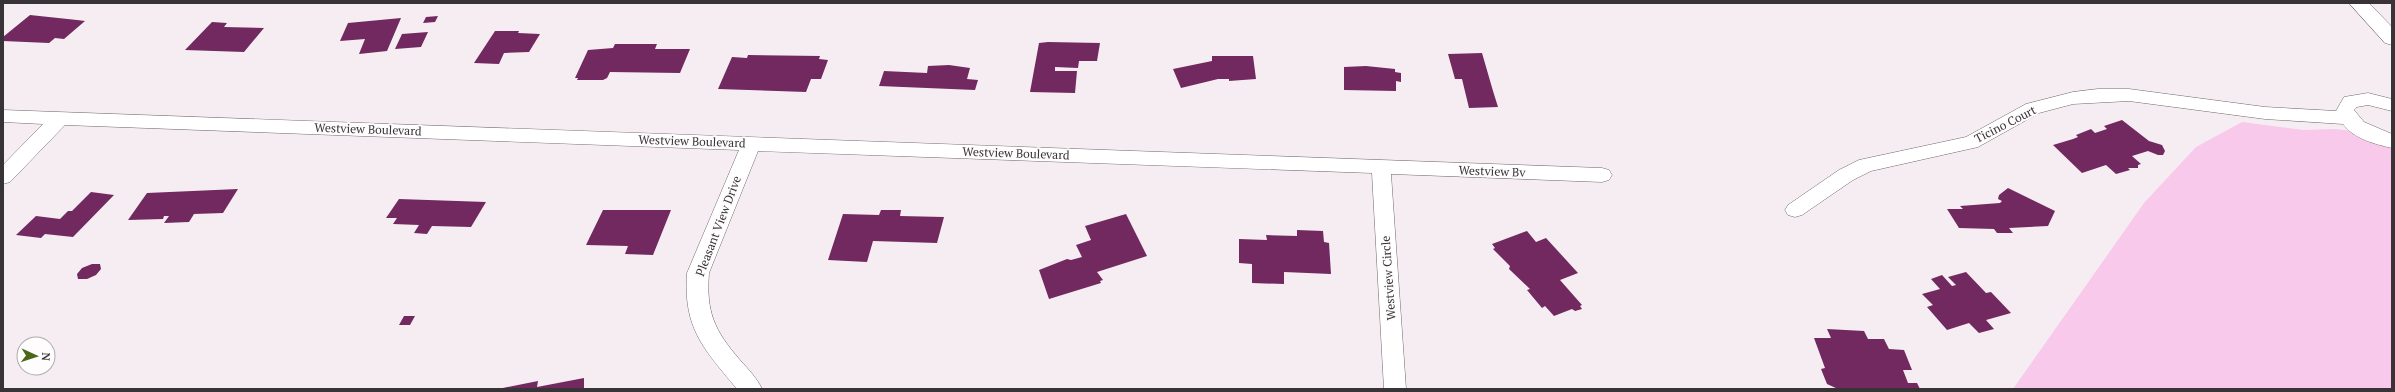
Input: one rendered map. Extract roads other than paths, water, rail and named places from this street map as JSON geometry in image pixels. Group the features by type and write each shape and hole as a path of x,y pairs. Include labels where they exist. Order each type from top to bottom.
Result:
{"street":[{"path":"2358,3 2392,39"},
{"name":"Ticino Court","path":"1795,210 1846,175 1866,165 1972,142 2026,111 2073,98 2098,95 2129,96 2265,113 2349,118"},
{"path":"2392,105 2375,100 2355,99 2346,106 2346,114 2364,131 2392,141"},
{"name":"Westview Boulevard","path":"3,116 1382,167"},
{"path":"3,177 60,118"},
{"name":"Pleasant View Drive","path":"751,144 698,273 695,293 698,315 706,333 751,389"},
{"name":"Westview Bv","path":"1382,167 1602,175"},
{"name":"Westview Circle","path":"1382,167 1395,389"}]}
